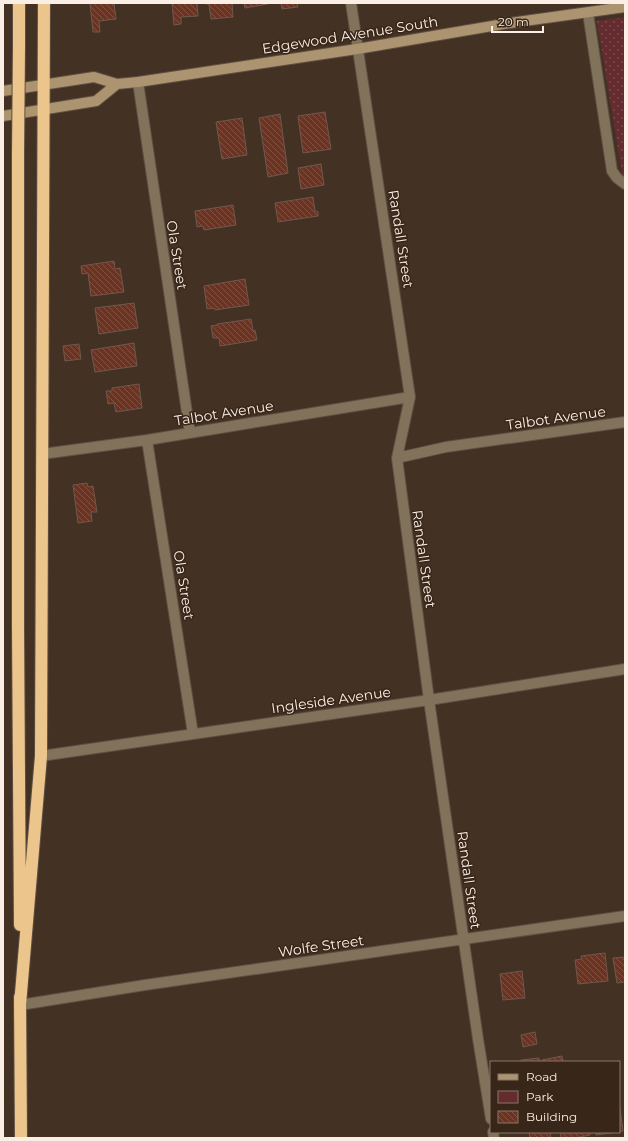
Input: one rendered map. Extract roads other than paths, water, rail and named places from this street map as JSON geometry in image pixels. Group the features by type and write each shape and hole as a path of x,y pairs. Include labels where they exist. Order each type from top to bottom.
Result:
{"highway":[{"path":"19,3 18,635 21,1138"},
{"path":"20,1005 40,756 44,3"}],"main road":[{"name":"Edgewood Avenue South","path":"3,91 94,77 117,84 138,82 357,49 510,23 588,13 608,7 625,7"},
{"path":"3,116 96,101 117,84"}],"street":[{"name":"Randall Street","path":"351,3 410,397 397,458 464,940 490,1112"},
{"path":"588,13 612,171 617,178 625,184"},
{"name":"Ola Street","path":"138,82 190,433"},
{"name":"Talbot Avenue","path":"42,454 148,440 410,397"},
{"name":"Talbot Avenue","path":"397,458 446,447 625,422"},
{"name":"Ola Street","path":"148,440 193,734"},
{"name":"Ingleside Avenue","path":"40,756 430,700 625,668"},
{"name":"Wolfe Street","path":"20,1005 145,984 625,916"}]}
